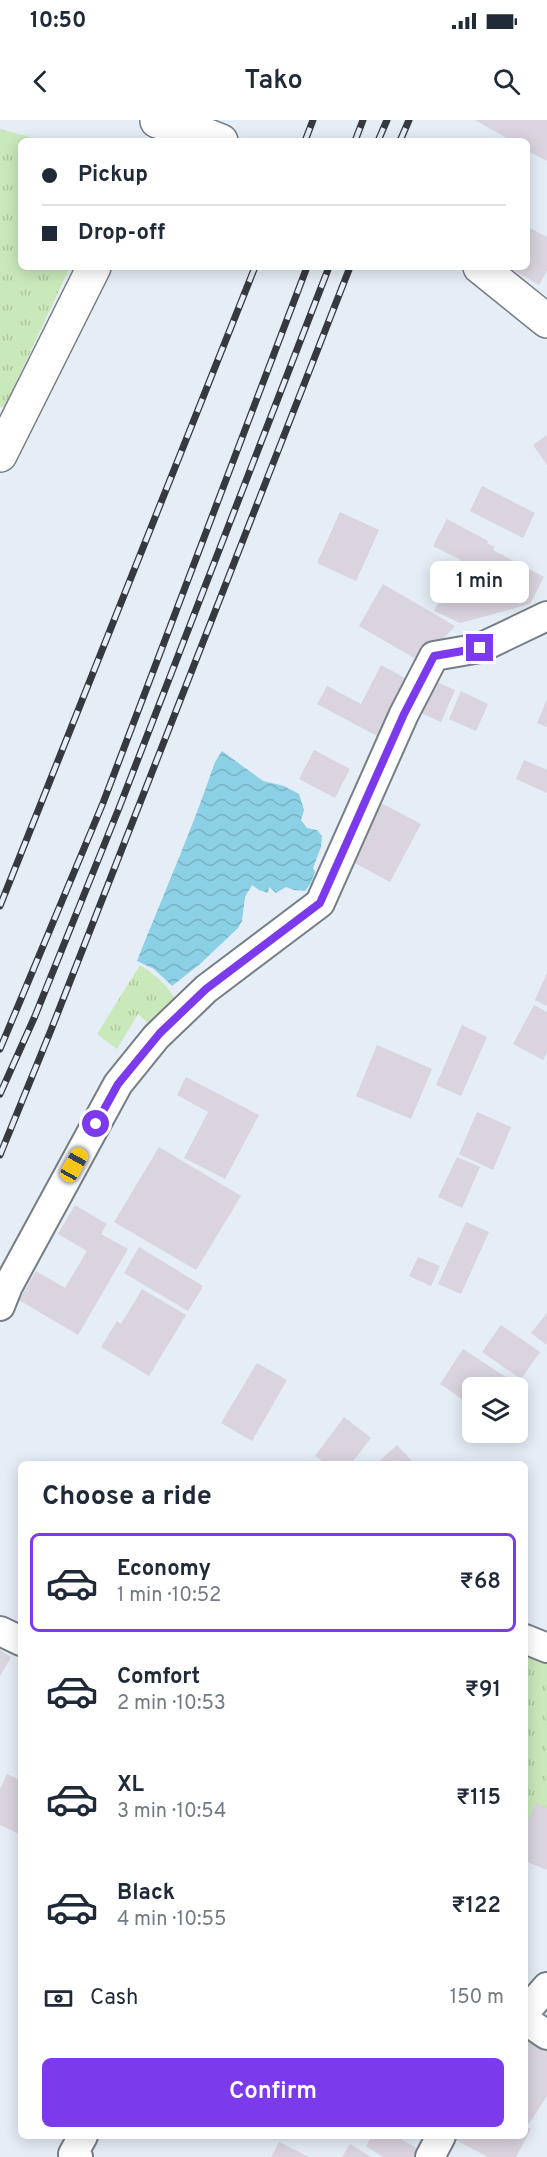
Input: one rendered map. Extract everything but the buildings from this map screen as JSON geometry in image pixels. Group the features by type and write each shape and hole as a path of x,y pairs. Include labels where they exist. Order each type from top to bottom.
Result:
{"main road":[{"path":"155,127 198,132 213,138"},
{"path":"0,455 92,270"},
{"path":"484,270 547,321"}],"street":[{"path":"0,1306 8,1286 118,1084 156,1037 206,989 320,903 404,714 434,656 480,648 547,616"},
{"path":"0,1631 18,1640"},
{"path":"528,1640 547,1648"},
{"path":"528,2009 547,1987"},
{"path":"528,2022 547,2035"},
{"path":"430,2157 439,2139"}],"green space":[{"path":"0,129 34,138 18,138 18,270 69,270 4,408 0,406"},
{"path":"140,965 163,984 180,1008 152,1027 138,1014 117,1049 97,1034"},
{"path":"528,1651 547,1660 547,1809 541,1817 528,1821"}],"water":[{"path":"222,751 263,781 284,786 299,794 304,810 301,820 307,828 317,830 322,836 321,847 313,868 315,872 311,883 305,891 286,887 276,893 269,887 268,893 252,885 245,897 242,921 238,928 200,964 172,986 154,969 137,961 215,762"}],"railway":[{"path":"306,138 313,120"},
{"path":"356,138 363,120"},
{"path":"379,138 387,120"},
{"path":"401,138 409,120"},
{"path":"0,906 254,270"},
{"path":"0,1049 103,803 306,270"},
{"path":"0,1094 35,1016 119,808 328,270"},
{"path":"0,1155 349,270"}],"route":[{"path":"96,1124 118,1084 160,1033 206,989 320,903 404,714 434,656 480,648"}]}
